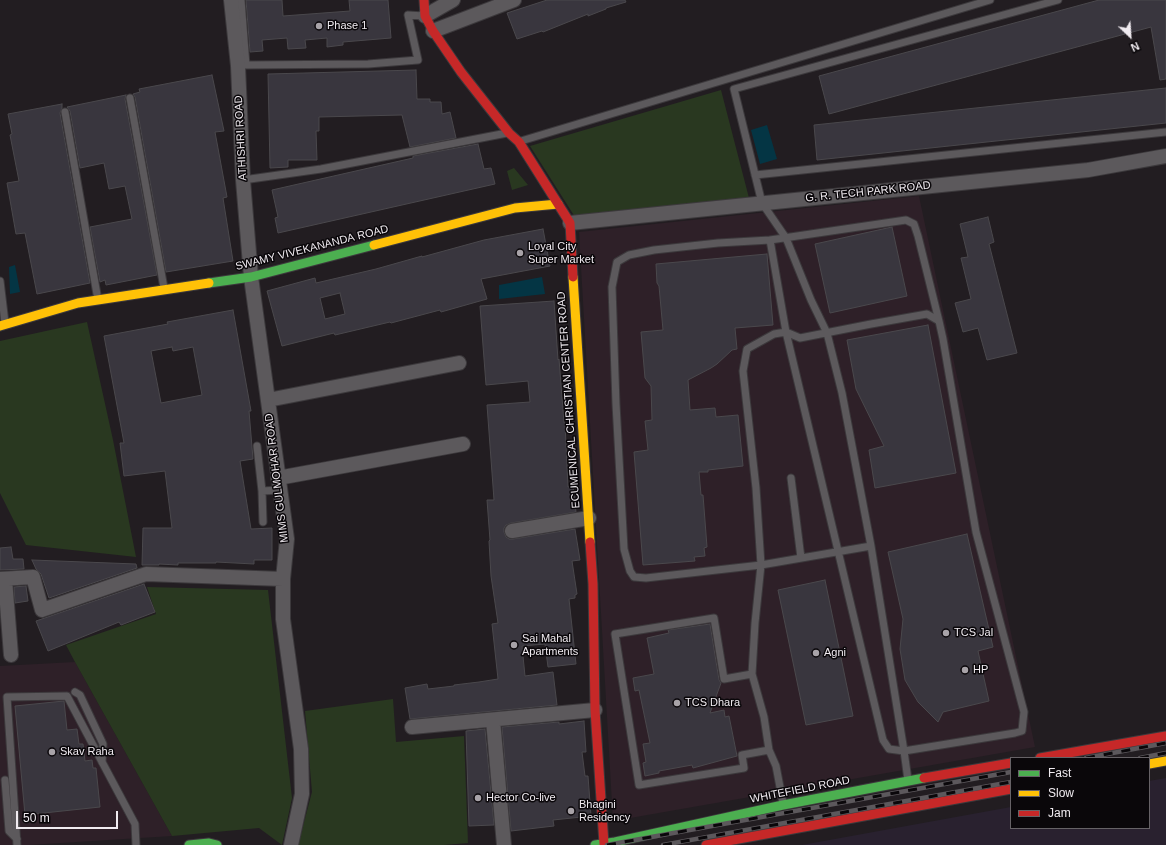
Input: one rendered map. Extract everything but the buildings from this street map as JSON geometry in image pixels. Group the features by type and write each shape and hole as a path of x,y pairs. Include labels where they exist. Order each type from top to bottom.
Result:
{"street":[{"name":"ATHISHRI ROAD","path":"231,0 239,82 243,180 251,277"},
{"name":"ECUMENICAL CHRISTIAN CENTER ROAD","path":"424,0 425,16 433,31 461,72 509,133 519,142 570,224 593,584 595,710 600,844"},
{"path":"425,16 453,0"},
{"path":"433,31 514,0"},
{"name":"G. R. TECH PARK ROAD","path":"570,224 1088,170 1166,156"},
{"name":"SWAMY VIVEKANANDA ROAD","path":"3,326 78,303 251,277 515,208 558,204"},
{"name":"MIMS GULMOHAR ROAD","path":"251,277 287,539 283,579 283,619 301,749 302,794 291,845"},
{"path":"268,400 459,363"},
{"path":"279,484 463,444"},
{"path":"512,531 589,518"},
{"path":"11,655 2,579 33,577 42,610 146,574 283,579"},
{"path":"412,727 595,710"},
{"path":"493,720 504,845"},
{"path":"1046,757 1166,736"},
{"path":"1150,764 1166,761"},
{"name":"WHITEFIELD ROAD","path":"600,844 908,781 1010,763"},
{"path":"706,845 757,840 1010,789"},
{"path":"189,845 210,843 217,845"}],"lane":[{"path":"241,0 246,66 368,64 418,60 408,15 425,16"},
{"path":"519,142 990,0"},
{"path":"908,781 871,546 842,393 827,333 811,300 786,238 762,203 734,89 1058,0"},
{"path":"130,98 164,290"},
{"path":"65,112 98,300"},
{"path":"755,175 1166,132"},
{"path":"243,180 320,169 509,133"},
{"path":"770,240 786,332 839,551 883,740 889,749 904,751 1022,731 1024,712 976,532 943,339 914,224 906,220 770,240 654,250 629,255 617,262 612,287 616,404 624,548 630,571 634,577 646,578 761,565 839,551 871,546"},
{"path":"0,281 3,326"},
{"path":"783,806 776,766 769,750 764,717 752,674 761,565 756,488 743,371 747,350 774,334 786,332 800,338 927,314 939,321"},
{"path":"257,446 262,491 263,522"},
{"path":"791,478 801,558"},
{"path":"262,491 279,484"},
{"path":"752,674 724,679 714,618 615,634 639,785 744,768 742,755 769,750"},
{"path":"75,692 80,695 103,744 102,763"},
{"path":"17,842 7,697 67,696 135,824 136,845"},
{"path":"5,780 9,831 17,842"}],"shaded area":[{"path":"919,196 1035,747 613,821 579,232"},
{"path":"75,662 172,836 29,845 0,845 0,666"},
{"path":"1166,778 1166,845 802,845 1010,807 1010,829 1150,829 1150,781"}],"green space":[{"path":"721,90 749,198 575,217 530,146"},
{"path":"514,168 528,185 512,190 507,171"},
{"path":"87,322 113,440 136,557 26,545 0,493 0,341"},
{"path":"147,587 268,590 292,798 282,845 259,828 172,836 66,645 156,614"},
{"path":"393,699 396,742 464,736 468,843 444,845 298,845 312,792 305,711"}],"water":[{"path":"767,125 777,159 760,164 751,130"},
{"path":"15,265 20,292 10,294 9,267"},
{"path":"542,277 545,294 499,299 499,285"}],"railway":[{"path":"1091,757 1166,743"},
{"path":"1145,757 1166,753"},
{"path":"607,845 1010,772"},
{"path":"663,845 1010,782"}],"traffic: fast":[{"path":"209,283 251,277 374,245"},
{"path":"595,845 615,842 783,805 924,778"},
{"path":"189,845 209,843 217,845"}],"traffic: slow":[{"path":"374,245 515,208 558,204"},
{"path":"573,277 590,542"},
{"path":"0,326 78,303 209,283"},
{"path":"1150,764 1166,761"}],"traffic: jam":[{"path":"424,0 425,16 433,31 461,72 509,133 519,142 570,223 573,277"},
{"path":"590,542 593,584 595,710 604,844"},
{"path":"1046,757 1166,736"},
{"path":"924,778 1010,763"},
{"path":"706,845 1010,789"}],"place":[{"name":"Phase 1","path":"319,26"},
{"name":"Loyal City Super Market","path":"520,253"},
{"name":"TCS Jal","path":"946,633"},
{"name":"Sai Mahal Apartments","path":"514,645"},
{"name":"Agni","path":"816,653"},
{"name":"HP","path":"965,670"},
{"name":"TCS Dhara","path":"677,703"},
{"name":"Skav Raha","path":"52,752"},
{"name":"Hector Co-live","path":"478,798"},
{"name":"Bhagini Residency","path":"571,811"}]}
